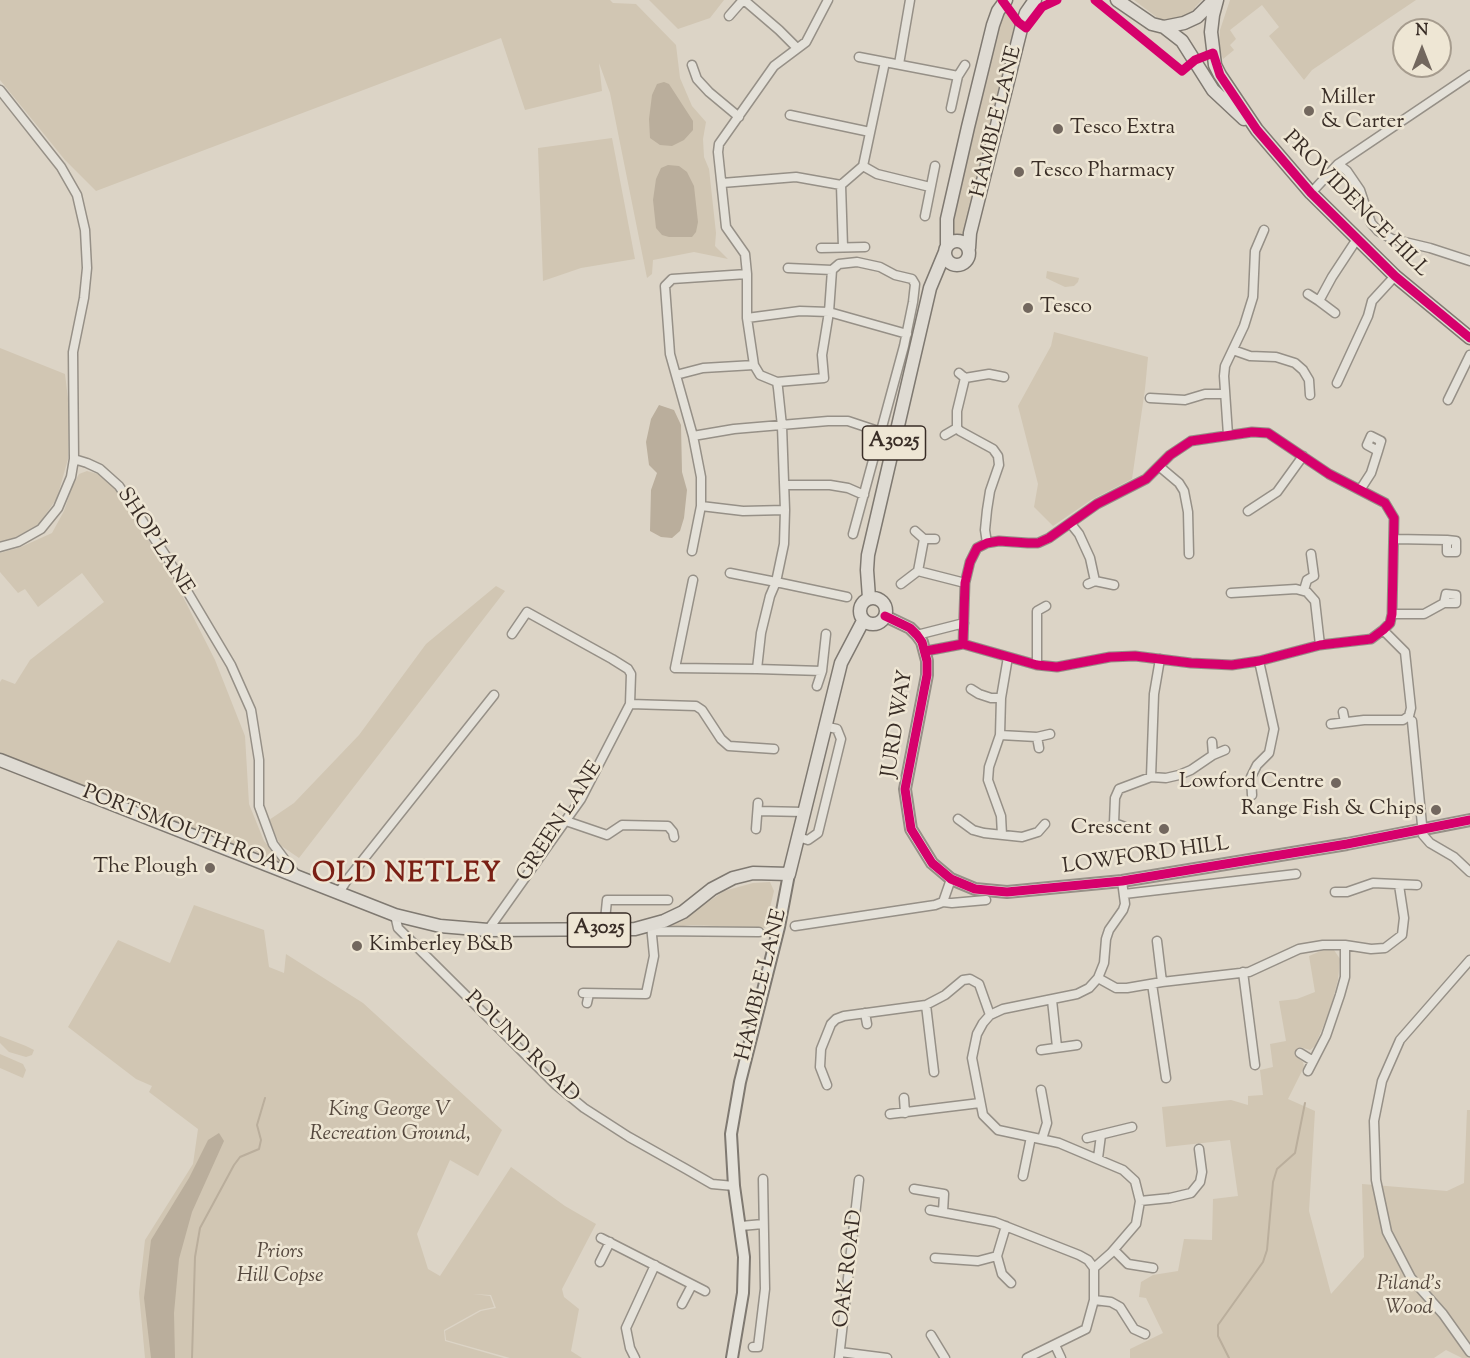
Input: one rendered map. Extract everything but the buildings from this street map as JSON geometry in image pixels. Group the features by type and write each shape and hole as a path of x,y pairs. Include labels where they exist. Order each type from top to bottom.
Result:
{"main road":[{"name":"HAMBLE LANE","path":"869,598 868,555 930,288 946,249 947,219 993,25 998,11 1006,0"},
{"name":"HAMBLE LANE","path":"969,248 970,233 1022,25 1026,13 1035,0"},
{"name":"PROVIDENCE HILL","path":"1117,0 1152,24 1164,27 1182,41 1213,90 1257,130"},
{"path":"1164,27 1184,23 1197,17 1216,0"},
{"name":"PROVIDENCE HILL","path":"1216,0 1211,32 1215,65 1257,130 1311,193 1395,276 1470,338"},
{"path":"930,288 956,265 967,261 970,255 969,248 960,241 953,242 946,249 949,262 956,265"},
{"path":"869,598 878,598 884,603 885,616 876,624 863,621 860,614 860,607 869,598"},
{"name":"HAMBLE LANE","path":"789,874 841,663 863,621"},
{"name":"PORTSMOUTH ROAD","path":"0,760 338,894 395,915 440,926 488,930 652,928 683,912 712,889 733,878 753,873 789,874"}],"street":[{"path":"729,16 743,0 797,48"},
{"path":"828,0 806,42 774,66 719,144 718,161 726,227 745,254 747,318 754,365 760,375 777,382 824,378 822,355 829,312 832,270 838,264 857,262 880,267 895,275 912,279 915,284 907,334 853,534"},
{"path":"899,64 910,0"},
{"path":"859,57 958,76"},
{"path":"843,247 841,185 863,165 885,62"},
{"path":"692,65 697,79 709,93 739,117"},
{"path":"951,108 958,76 965,65"},
{"path":"1311,193 1338,164 1470,75"},
{"path":"0,90 61,167 77,195 85,230 87,268 84,298 73,352 74,459 70,477 58,508 41,529 18,542 0,547"},
{"path":"790,115 870,132"},
{"path":"1338,164 1347,171 1360,190 1371,224 1378,231 1392,239 1470,261"},
{"path":"863,165 877,174 930,187"},
{"path":"925,216 935,165"},
{"path":"722,183 796,177 841,185"},
{"path":"1228,435 1225,366 1244,326 1252,297 1256,251 1264,230"},
{"path":"1319,301 1358,239"},
{"path":"821,248 866,247"},
{"path":"788,268 832,270"},
{"path":"692,551 701,506 701,477 693,436 670,354 664,292 668,282 672,279 747,274"},
{"path":"1337,382 1368,316 1372,301 1395,276"},
{"path":"1308,294 1335,313"},
{"path":"747,318 800,311 829,312 907,334"},
{"path":"1233,350 1250,356 1276,357 1295,363 1312,381 1310,395"},
{"path":"1448,400 1470,355"},
{"path":"676,375 703,368 754,365"},
{"path":"987,543 985,530 987,510 990,491 999,465 998,456 993,449 957,428 957,411 962,376 989,374 1004,377"},
{"path":"757,669 770,596 776,582 784,544 785,485 777,382"},
{"path":"1150,398 1178,401 1205,394 1225,394"},
{"path":"693,436 734,429 828,421 848,421 882,432"},
{"path":"945,435 957,428"},
{"path":"926,651 963,644 1037,665 1058,667 1110,657 1135,656 1232,664 1259,661 1320,645 1371,639 1390,623 1392,614 1396,525 1392,512 1385,503 1329,474 1268,433 1199,439 1185,444 1170,455 1141,483 1097,504 1049,538 1038,543 999,541 976,548 965,583 963,644"},
{"path":"1360,490 1371,473 1378,451"},
{"path":"1248,511 1277,492 1304,456"},
{"name":"SHOP LANE","path":"74,459 100,470 119,486 168,559 231,665 251,711 260,760 260,806 273,844 297,876"},
{"path":"1160,467 1179,483 1184,491 1192,532 1189,554"},
{"path":"785,485 830,484 864,495"},
{"path":"701,506 743,511 785,510"},
{"path":"1071,524 1079,534 1090,558 1091,582 1114,585"},
{"path":"915,531 924,539 935,539"},
{"path":"901,584 918,571 924,539"},
{"path":"1395,539 1447,540"},
{"path":"1311,554 1314,576"},
{"path":"1304,590 1307,580 1322,569"},
{"path":"918,571 965,583"},
{"path":"730,573 847,597"},
{"path":"693,580 675,668 822,671"},
{"path":"1231,593 1244,588 1304,590 1315,601 1320,645"},
{"path":"1392,614 1424,614 1444,603"},
{"path":"1037,665 1034,609 1046,606"},
{"name":"GREEN LANE","path":"488,930 581,800 630,704 631,674 628,669 612,659 527,612 512,634"},
{"name":"JURD WAY","path":"885,616 905,625 917,635 926,651 927,675 905,789 911,829 932,863 951,879"},
{"path":"917,635 964,623"},
{"path":"1331,724 1403,720 1409,716 1411,708 1405,652 1383,630"},
{"path":"817,687 822,671 826,634"},
{"path":"1002,835 1001,816 988,780 989,767 1000,735 1000,698 1008,657"},
{"path":"1151,777 1154,694 1160,659"},
{"path":"1252,795 1251,777 1257,765 1269,753 1274,729 1259,661"},
{"path":"971,689 977,697 1000,698"},
{"path":"338,894 346,880 494,695"},
{"path":"630,704 696,706 702,710 721,739 729,746 774,749"},
{"path":"1343,712 1345,722"},
{"path":"1412,721 1424,835 1430,843 1454,857 1470,872"},
{"path":"798,837 808,840 818,833 841,739 837,729 824,726"},
{"path":"1000,735 1037,737 1050,734"},
{"path":"1037,737 1039,748"},
{"path":"1212,742 1213,755"},
{"path":"1125,827 1111,826 1115,798 1119,789 1151,777 1166,778 1179,775 1225,750"},
{"path":"756,829 758,807 804,812"},
{"path":"958,819 973,830 1022,837 1040,834 1045,824"},
{"path":"1423,830 1470,820"},
{"path":"566,821 606,835 622,825 668,826 674,832 674,837"},
{"name":"LOWFORD HILL","path":"951,879 975,889 1007,892 1122,881 1423,830"},
{"name":"HAMBLE LANE","path":"732,1358 742,1293 744,1257 734,1186 731,1134 735,1105 779,927 789,874"},
{"path":"1124,894 1296,874"},
{"path":"943,902 951,879"},
{"path":"1027,1358 1086,1329 1094,1300 1094,1268 1114,1250 1136,1224 1140,1201 1135,1181 1123,1170 1059,1143 998,1130 983,1115 973,1069 973,1046 983,1023 990,1015 1003,1009 1077,994 1089,988 1098,978 1104,963 1109,930 1123,910 1125,903 1122,881"},
{"path":"1335,892 1347,892 1373,883 1417,885"},
{"path":"1098,978 1116,988 1243,972 1270,963 1299,949 1323,945 1345,945 1371,950 1385,948 1402,935 1404,918 1399,885"},
{"path":"604,930 607,900 668,900"},
{"path":"798,924 908,911 943,902 986,900"},
{"name":"POUND ROAD","path":"395,915 398,928 556,1085 577,1102 629,1137 712,1184 734,1186"},
{"path":"587,997 646,994 654,956 652,928 759,932"},
{"path":"1157,941 1162,982"},
{"path":"1308,1071 1326,1036 1340,995 1345,977 1345,945"},
{"path":"1470,960 1400,1040 1382,1081 1374,1120 1377,1180 1387,1232 1411,1278 1443,1314 1470,1352"},
{"path":"1243,972 1255,1065"},
{"path":"827,1085 820,1067 821,1049 831,1024 844,1016 926,1005 945,995 963,980 970,979 979,984 990,1015"},
{"path":"1152,984 1166,1078"},
{"path":"1052,1000 1057,1047"},
{"path":"926,1005 934,1072"},
{"path":"865,1013 867,1024"},
{"path":"1242,1034 1252,1033"},
{"path":"1041,1050 1077,1045"},
{"path":"1300,1053 1313,1061"},
{"path":"1041,1090 1047,1123 1042,1140"},
{"path":"904,1098 905,1113"},
{"path":"890,1114 980,1103"},
{"path":"1087,1138 1132,1127"},
{"path":"1098,1158 1101,1135"},
{"path":"1023,1176 1031,1137"},
{"path":"1140,1201 1184,1196 1191,1193 1200,1182 1202,1172 1199,1149"},
{"path":"753,1347 758,1347 763,1321 764,1179"},
{"name":"OAK ROAD","path":"840,1355 859,1180"},
{"path":"914,1189 944,1194 943,1212"},
{"path":"930,1210 1006,1226 1079,1256 1094,1268"},
{"path":"741,1226 763,1224"},
{"path":"1006,1226 997,1256 1002,1274 1011,1283"},
{"path":"601,1238 705,1291"},
{"path":"600,1262 610,1242"},
{"path":"1114,1250 1128,1264 1153,1268"},
{"path":"935,1258 978,1261 997,1256"},
{"path":"635,1358 630,1348 626,1328 655,1265"},
{"path":"682,1304 692,1285"},
{"path":"1094,1300 1111,1302 1120,1307 1134,1329 1145,1334"},
{"path":"931,1335 945,1358"},
{"path":"1055,1345 1061,1358"},
{"path":"840,1355 887,1358"}],"green space":[{"path":"0,0 610,0 613,3 636,4 676,45 680,78 692,106 706,122 703,139 704,157 709,169 716,233 715,246 728,259 694,252 653,260 652,274 647,278 610,93 599,63 602,91 525,110 501,38 96,191 65,160 0,80"},
{"path":"649,0 724,0 710,18 678,29"},
{"path":"1134,0 1202,0 1195,7 1195,12 1167,21 1159,19"},
{"path":"1230,0 1416,0 1312,70 1304,80 1269,36 1279,27 1262,5 1230,30 1236,39 1230,45 1234,50 1223,59 1219,47 1220,30"},
{"path":"1006,8 1019,25 966,239 951,239 950,224 999,19"},
{"path":"612,138 635,259 581,268 543,281 538,148"},
{"path":"1047,271 1079,278 1078,282 1074,286 1065,287 1046,278"},
{"path":"1054,332 1148,357 1132,479 1091,500 1053,526 1034,507 1038,484 1018,406 1051,346"},
{"path":"0,348 65,374 69,407 68,459 57,498 39,524 16,537 0,542"},
{"path":"87,471 98,474 116,489 178,587 215,660 245,736 249,804 264,841 280,859 278,863 247,847 225,843 0,753 0,682 2,679 15,684 30,660 104,602 82,573 38,607 25,589 18,593 0,572 0,553 21,547 52,533 79,474"},
{"path":"496,586 505,591 299,858 280,845 269,820 294,803 359,735 426,644"},
{"path":"770,882 774,891 765,928 691,925 668,928 724,891 753,883"},
{"path":"194,905 264,930 269,967 284,973 286,954 363,1003 502,1130 478,1176 450,1160 417,1234 428,1269 440,1276 511,1167 565,1206 596,1224 562,1289 564,1297 579,1309 571,1351 582,1358 510,1358 446,1340 445,1331 481,1311 496,1308 491,1295 473,1294 490,1296 494,1307 480,1310 444,1330 445,1341 504,1358 145,1358 139,1293 145,1240 193,1164 198,1129 149,1092 152,1086 136,1079 68,1027 118,940 170,963"},
{"name":"Piland's Wood","path":"1323,950 1334,950 1340,959 1338,980 1330,1010 1315,1046 1310,1050 1300,1047 1296,1056 1303,1062 1304,1067 1288,1099 1315,1111 1309,1211 1331,1294 1364,1257 1362,1184 1447,1191 1464,1183 1467,1110 1470,1110 1470,1358 1462,1358 1446,1350 1434,1358 1130,1358 1130,1349 1163,1333 1146,1298 1139,1297 1141,1282 1153,1275 1178,1271 1184,1239 1212,1240 1213,1199 1238,1196 1230,1140 1166,1147 1162,1107 1231,1100 1248,1105 1248,1096 1263,1095 1260,1070 1273,1067 1270,1044 1286,1041 1279,1001 1297,999 1315,992 1309,956"},
{"path":"0,1036 34,1050 32,1055 26,1057 9,1052 0,1043"},
{"path":"0,1054 23,1064 26,1070 23,1078 0,1068"}],"shaded area":[{"path":"664,82 669,84 693,121 693,130 684,140 672,146 660,145 650,138 649,119 652,95 657,84"},
{"path":"668,165 679,166 687,172 694,186 698,222 696,232 692,237 669,237 662,235 656,228 653,200 656,179 661,168"},
{"path":"659,405 674,410 681,425 682,472 687,490 680,531 672,538 661,537 650,531 651,490 657,473 649,465 646,442 651,419"},
{"path":"219,1133 224,1141 192,1212 179,1259 174,1313 175,1358 151,1358 144,1298 151,1240 189,1178 208,1140"}],"waterway":[{"path":"192,1358 195,1257 200,1228 234,1165 240,1157 259,1149 261,1140 257,1125 265,1098"},
{"path":"1229,1358 1218,1336 1218,1325 1263,1262 1267,1250 1273,1182 1277,1169 1295,1153 1305,1103"}],"cycle path":[{"path":"1002,0 1018,22 1026,28 1042,7 1057,0"},
{"path":"1095,0 1182,71 1195,60 1213,53 1220,75 1257,130 1311,193 1395,276 1470,338"},
{"path":"926,651 963,644 1037,665 1057,667 1110,657 1135,656 1232,665 1259,661 1320,645 1371,639 1390,623 1392,614 1394,518 1385,503 1329,474 1268,433 1252,432 1191,441 1170,455 1146,479 1097,504 1049,538 1038,543 999,541 977,548 970,562 965,583 963,644"},
{"path":"885,616 910,628 917,635 922,642 927,661 927,675 905,789 911,829 932,863 951,879 975,889 1007,892 1122,881 1347,844 1470,820"}],"place":[{"name":"Miller & Carter","path":"1309,111"},
{"name":"Tesco Extra","path":"1058,129"},
{"name":"Tesco Pharmacy","path":"1019,172"},
{"name":"Tesco","path":"1028,308"},
{"name":"Lowford Centre","path":"1336,783"},
{"name":"Range Fish & Chips","path":"1436,810"},
{"name":"Crescent","path":"1164,829"},
{"name":"The Plough","path":"210,868"},
{"name":"Kimberley B&B","path":"357,946"}],"district":[{"name":"OLD NETLEY","path":"407,876"}],"park label":[{"name":"King George V Recreation Ground,","path":"390,1123"},
{"name":"Priors Hill Copse","path":"280,1265"}]}
